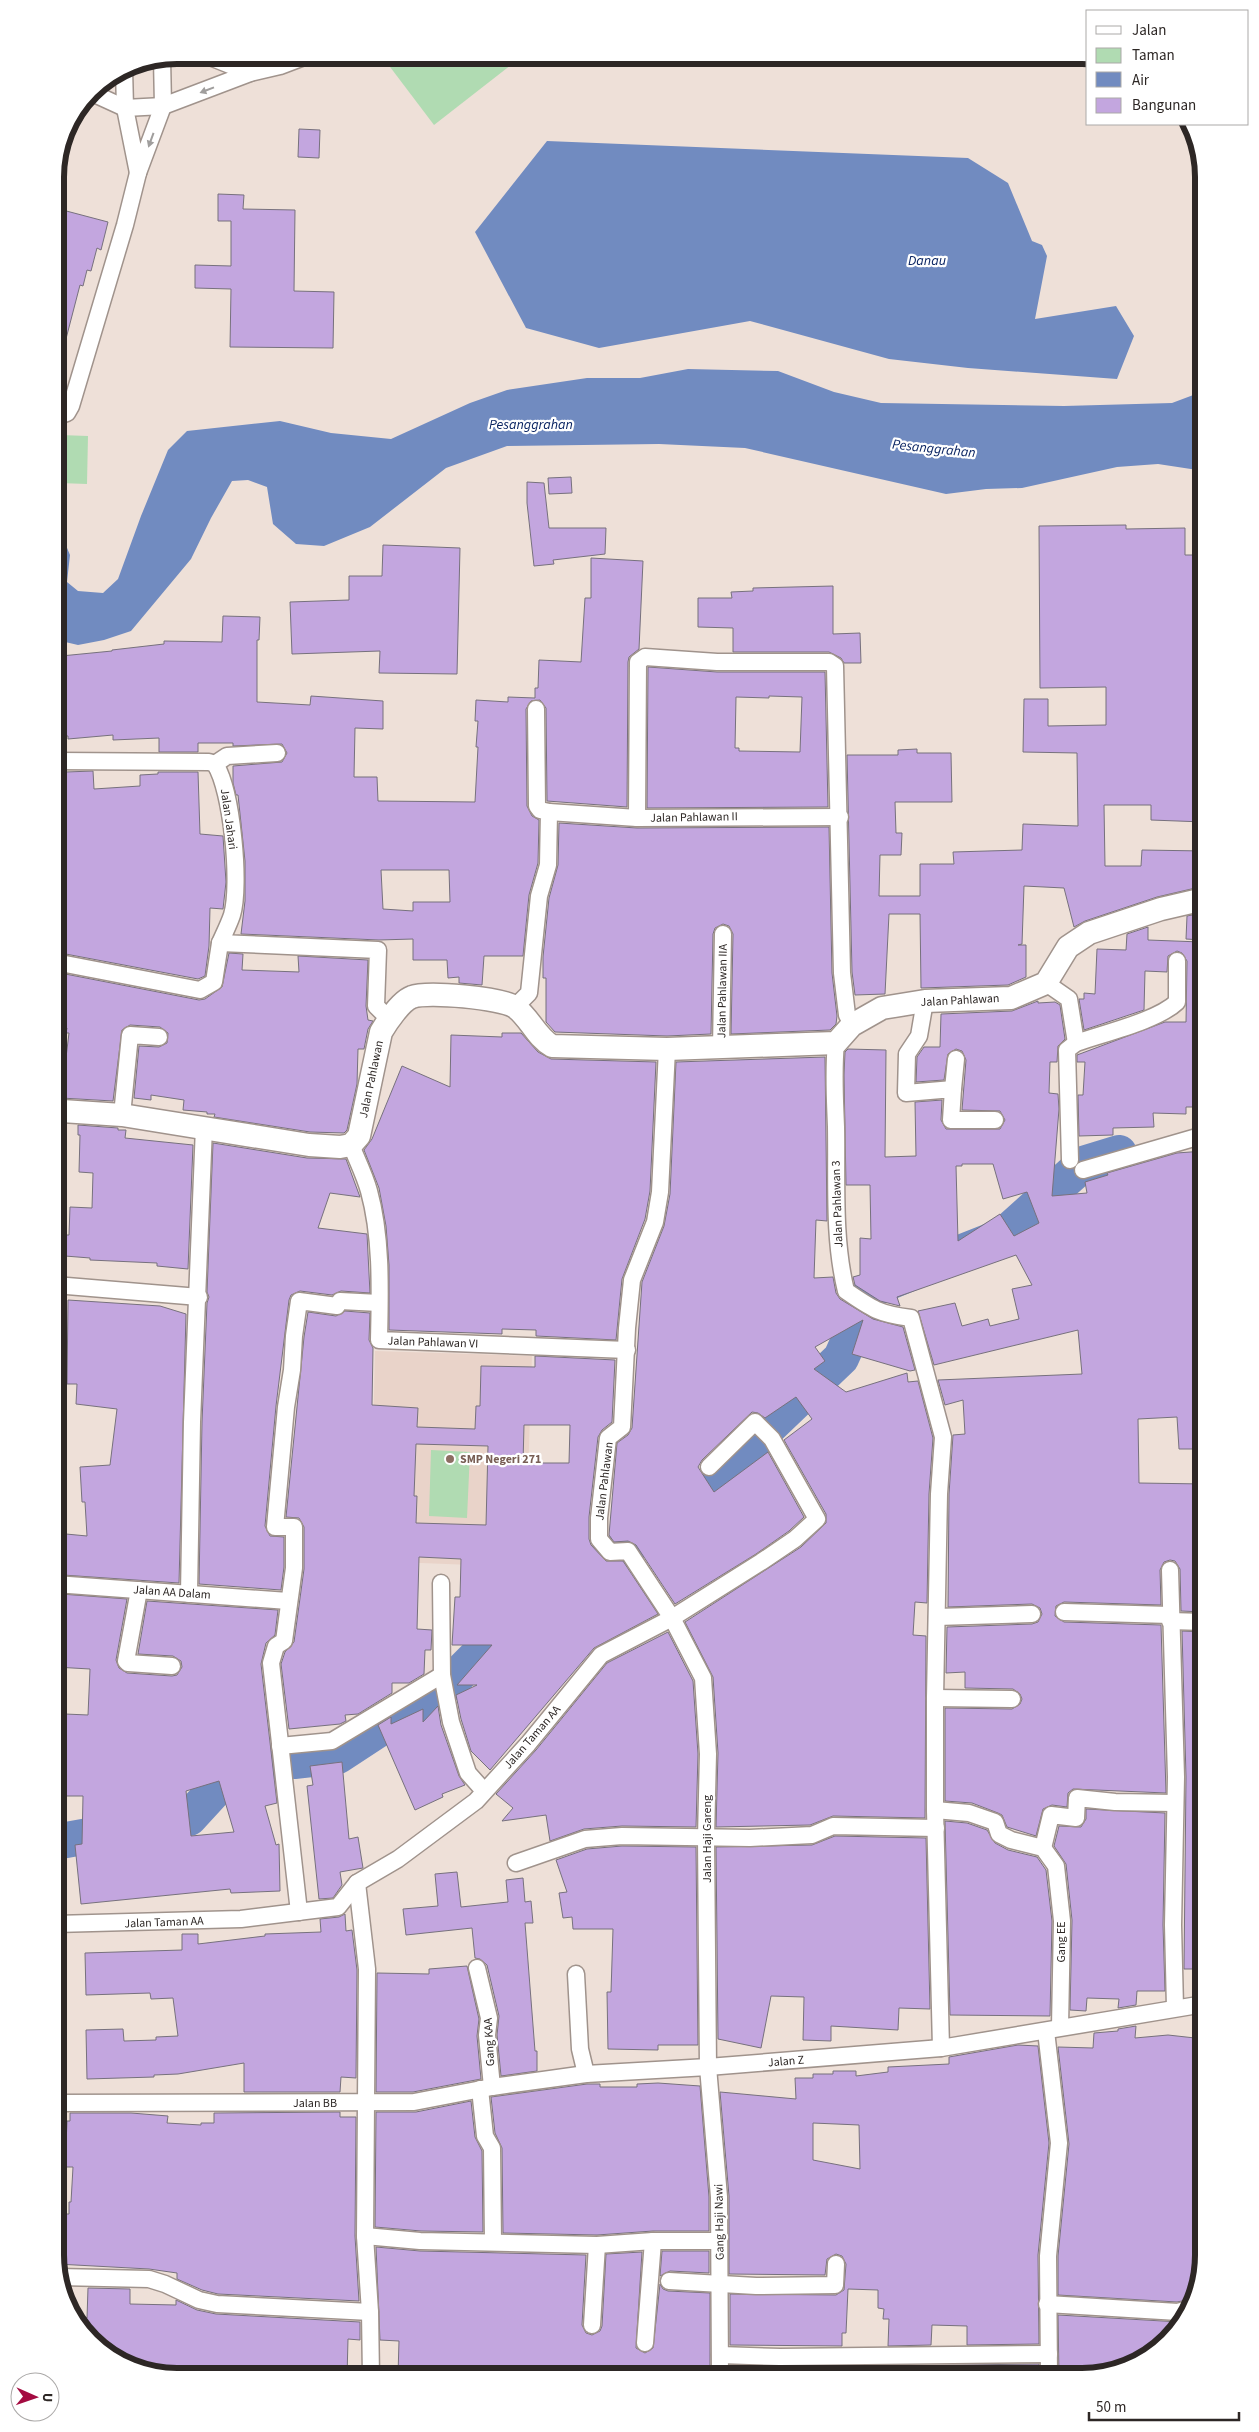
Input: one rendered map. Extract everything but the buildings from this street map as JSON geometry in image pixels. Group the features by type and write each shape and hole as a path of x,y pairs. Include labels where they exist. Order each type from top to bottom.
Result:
{"street":[{"path":"228,64 250,73"},
{"path":"98,96 125,108 163,106 250,73 285,64"},
{"path":"64,414 67,413 71,406 125,225 138,173 163,106 162,65"},
{"path":"124,77 125,108 138,173"},
{"path":"637,818 638,662 641,658 717,662 829,662 835,666 840,817 842,973 847,1015 852,1025"},
{"path":"536,709 537,806 540,810 549,812 548,865 539,896 529,993 515,1007 544,1042 552,1046 667,1049 836,1043"},
{"path":"64,761 209,762 215,764 227,756 277,753"},
{"name":"Jalan Jahari","path":"64,964 200,990 214,982 220,943 232,914 234,851 228,795 215,764"},
{"name":"Jalan Pahlawan II","path":"549,812 637,818 840,817"},
{"path":"1076,1043 1069,998 1046,983 1068,946 1089,933 1161,909 1195,901"},
{"name":"Jalan Pahlawan IIA","path":"720,1048 724,934"},
{"path":"220,943 378,950 376,1006 389,1019"},
{"path":"1070,1160 1067,1050 1076,1043 1152,1017 1173,1006 1177,1002 1177,961"},
{"name":"Jalan Pahlawan","path":"836,1043 852,1025 882,1008 925,1000 1011,998 1046,983"},
{"name":"Jalan Pahlawan","path":"351,1145 359,1136 381,1032 389,1019 411,997 429,995 492,999 515,1007"},
{"path":"925,1000 919,1036 907,1054 906,1093 953,1089"},
{"path":"122,1115 130,1035 159,1037"},
{"name":"Jalan Pahlawan 3","path":"836,1043 832,1073 836,1185 840,1266 846,1291 872,1310 887,1315 911,1318 943,1437 939,1494 937,1617"},
{"name":"Jalan Pahlawan","path":"667,1049 660,1192 654,1222 632,1280 622,1427 608,1438 599,1518 599,1539 610,1552 628,1550 672,1618"},
{"path":"956,1059 951,1120 995,1120"},
{"path":"64,1112 122,1115 309,1145 340,1147 351,1145"},
{"path":"189,1594 192,1432 199,1297 204,1127"},
{"path":"1083,1170 1195,1139"},
{"name":"Jalan Pahlawan VI","path":"351,1145 369,1191 374,1214 379,1340 627,1350"},
{"path":"64,1287 199,1297"},
{"path":"299,1912 271,1663 276,1646 284,1641 294,1568 294,1527 275,1527 294,1336 299,1301 337,1306 340,1301 379,1303"},
{"name":"Jalan Taman AA","path":"64,1924 241,1919 338,1908 357,1883 398,1859 476,1801 528,1744 601,1655 672,1618 768,1558 795,1539 817,1519 772,1439 755,1422 709,1467"},
{"path":"1170,1570 1176,1777 1173,1925 1175,2008"},
{"path":"440,1583 442,1675 451,1722 468,1773 484,1791"},
{"name":"Jalan AA Dalam","path":"64,1585 288,1601"},
{"path":"139,1590 126,1661 128,1663 172,1666"},
{"path":"1064,1612 1195,1621"},
{"path":"941,2048 935,1810 937,1617 1032,1614"},
{"name":"Jalan Haji Gareng","path":"672,1618 703,1678 708,1754 706,1838 708,2067"},
{"path":"280,1746 332,1741 442,1675"},
{"path":"935,1698 1012,1699"},
{"path":"935,1810 969,1813 995,1822 999,1834 1048,1853 1051,1815 1076,1818 1077,1798 1115,1802 1174,1804"},
{"path":"516,1863 585,1839 622,1836 706,1838 812,1835 833,1826 936,1828"},
{"name":"Gang EE","path":"1048,1853 1056,1866 1062,1921 1053,2029 1060,2143 1048,2256 1049,2368"},
{"path":"357,1883 367,1970 365,2236 370,2312 371,2368"},
{"name":"Gang KAA","path":"477,1968 489,2018 485,2136 492,2148 493,2242"},
{"path":"576,1974 580,2048 586,2074"},
{"name":"Jalan Z","path":"367,2103 414,2102 486,2088 586,2074 708,2067 941,2048 1195,2005"},
{"name":"Gang Haji Nawi","path":"708,2067 719,2197 720,2368"},
{"name":"Jalan BB","path":"64,2103 367,2103"},
{"path":"365,2236 420,2241 597,2245 652,2241 719,2241"},
{"path":"645,2343 652,2241"},
{"path":"592,2325 597,2245"},
{"path":"669,2280 756,2286 835,2285 836,2264"},
{"path":"66,2277 149,2279 165,2284 199,2300 217,2304 370,2312"},
{"path":"1048,2304 1170,2311 1181,2310"},
{"path":"720,2355 780,2357 1049,2354"}],"shaded area":[{"name":"SMP Negeri 271","path":"375,1351 532,1356 525,1567 370,1561"}],"green space":[{"path":"388,64 512,64 434,125"},
{"path":"64,435 88,436 87,484 64,483"},
{"path":"431,1450 470,1452 467,1518 429,1516"}],"water":[{"name":"Danau","path":"547,141 968,158 1008,183 1032,241 1042,245 1047,256 1035,319 1116,306 1134,336 1117,379 968,368 889,359 750,321 599,348 526,328 475,232"},
{"name":"Pesanggrahan","path":"688,369 778,371 834,392 881,403 1064,406 1172,403 1195,394 1195,470 1158,464 1117,467 1022,488 986,489 946,494 745,448 659,444 507,446 446,468 370,527 324,546 296,544 273,524 267,487 248,480 232,481 191,559 131,631 104,640 78,645 64,642 64,541 70,555 67,582 78,591 103,593 118,579 168,450 187,431 280,421 331,433 391,439 470,403 507,390 587,378 640,378"}],"waterway":[{"path":"965,1251 1003,1236 1083,1164 1119,1153"},
{"path":"450,1683 513,1620 552,1592 656,1529 720,1480 746,1449 841,1358 872,1289 913,1272"},
{"path":"294,1761 338,1756 425,1699"},
{"path":"64,1840 189,1818 234,1769 262,1766"}],"place":[{"name":"SMP Negeri 271","path":"450,1459"}]}
